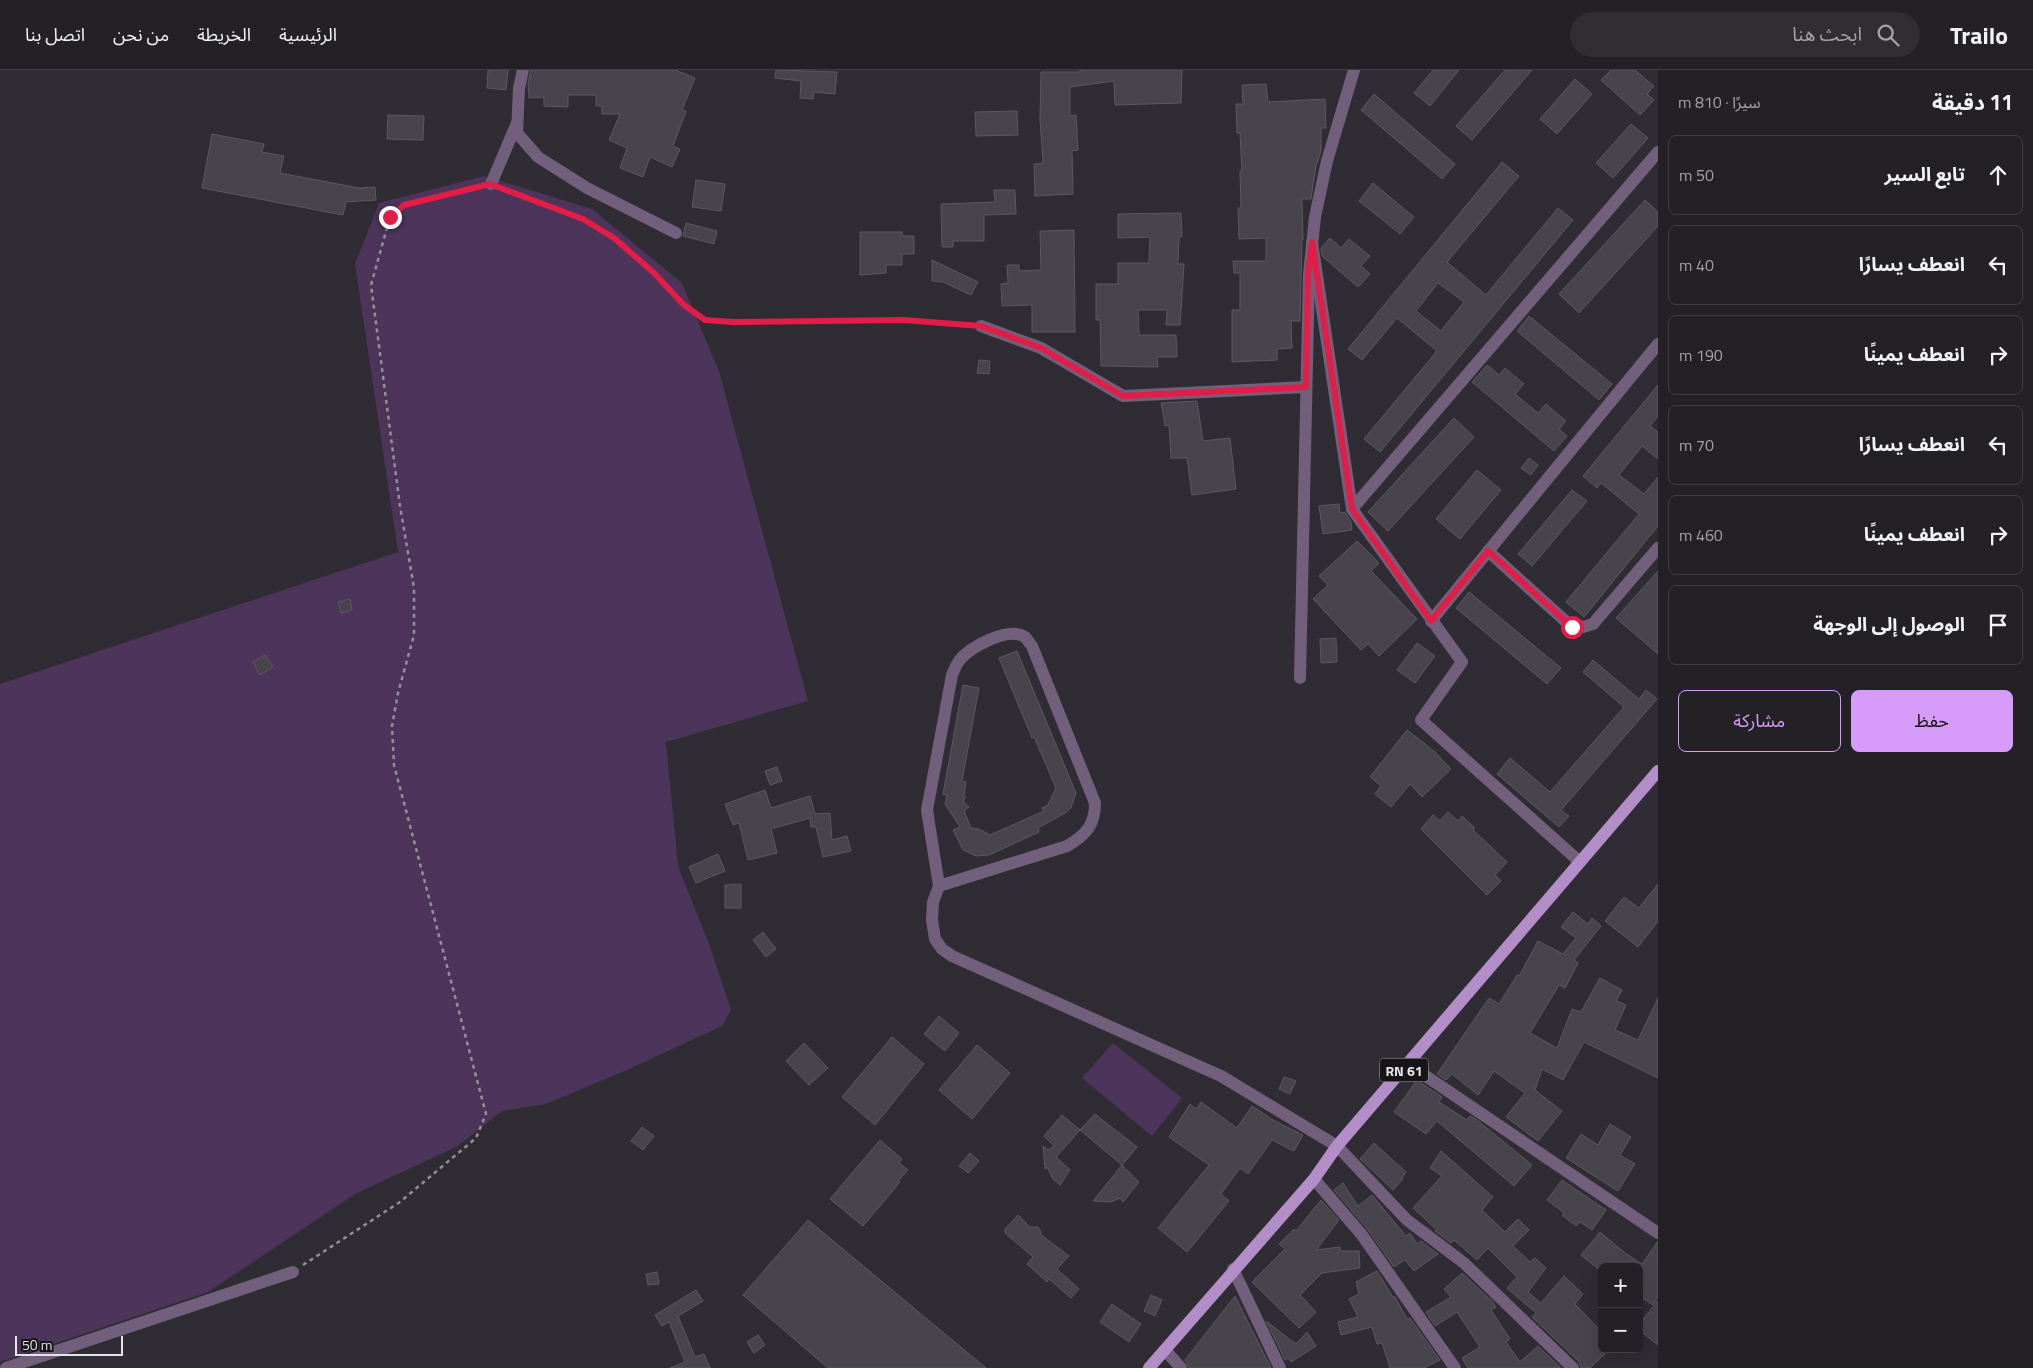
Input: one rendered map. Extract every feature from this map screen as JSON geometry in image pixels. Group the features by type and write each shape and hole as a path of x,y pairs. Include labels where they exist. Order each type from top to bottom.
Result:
{"main road":[{"name":"RN 61","path":"1149,1368 1314,1179 1337,1146 1658,771"}],"street":[{"path":"523,70 519,88 517,133 538,157 587,188 676,234"},
{"path":"1300,678 1308,274 1315,217 1327,162 1354,70"},
{"path":"490,184 518,121"},
{"path":"1352,509 1658,152"},
{"path":"1312,242 1352,509 1462,662 1421,720 1580,862"},
{"path":"981,326 1041,348 1123,396 1306,387"},
{"path":"1431,621 1658,344"},
{"path":"1488,551 1572,627 1583,627 1593,624 1658,548"},
{"path":"939,886 1067,846 1079,839 1090,827 1095,816 1095,803 1032,646 1026,638 1019,635 1010,634 977,646 958,661 952,675 928,810 939,886 933,902 932,920 935,939 942,949 952,956 1221,1076 1337,1146 1407,1220 1464,1263 1573,1368"},
{"path":"1408,1064 1658,1233"},
{"path":"1314,1179 1362,1235 1455,1368"},
{"path":"1234,1269 1280,1368"},
{"path":"6,1368 293,1272"},
{"path":"1166,1350 1180,1368"}],"path":[{"path":"293,1272 400,1202 476,1138 486,1114 394,765 392,726 398,693 414,636 414,588 400,506 371,285 390,217 404,205 490,184 583,219 614,238 653,272 684,305 705,320 732,322 903,320 981,326"}],"shaded area":[{"path":"484,176 592,209 682,283 719,371 808,701 666,742 678,866 709,944 731,1010 722,1026 627,1070 546,1104 502,1111 458,1146 355,1194 208,1292 0,1362 0,684 398,552 355,264 379,203"},
{"path":"1113,1043 1182,1098 1152,1136 1082,1078"}],"building":[{"path":"488,70 508,70 506,90 487,88"},
{"path":"531,70 675,70 695,78 682,110 686,111 673,146 680,149 672,167 650,157 643,177 620,168 627,148 609,140 620,114 602,114 602,106 596,106 596,95 568,95 568,107 544,106 544,97 529,98 528,83"},
{"path":"776,70 837,72 835,94 814,92 813,99 800,98 801,81 775,78"},
{"path":"1080,70 1182,70 1181,103 1115,105 1114,81 1070,87 1070,116 1076,115 1078,150 1072,151 1073,194 1035,196 1034,164 1043,163 1040,119 1041,72 1080,72"},
{"path":"1433,70 1459,70 1430,106 1414,93"},
{"path":"1505,70 1532,70 1472,140 1456,126"},
{"path":"1611,70 1635,70 1654,86 1647,94 1654,100 1640,115 1601,80"},
{"path":"1575,79 1592,94 1557,134 1540,119"},
{"path":"1266,84 1268,102 1325,99 1326,128 1321,128 1321,151 1316,166 1311,199 1302,199 1303,240 1300,321 1291,321 1292,348 1277,349 1277,360 1232,362 1232,310 1240,310 1240,273 1234,273 1233,261 1266,261 1266,238 1239,239 1238,208 1241,208 1240,171 1242,171 1240,133 1237,133 1236,104 1243,104 1242,85"},
{"path":"1374,94 1455,164 1442,179 1361,110"},
{"path":"1017,111 1018,135 976,136 975,112"},
{"path":"388,115 424,116 423,140 387,139"},
{"path":"1631,124 1648,138 1613,178 1596,163"},
{"path":"212,134 264,144 262,152 284,156 280,173 359,188 375,187 376,200 346,202 343,215 202,188"},
{"path":"1502,162 1519,176 1447,262 1486,295 1558,208 1573,220 1380,452 1364,439 1437,351 1397,318 1362,360 1348,349","holes":["1438,283 1464,302 1441,331 1416,311"]},
{"path":"696,180 725,184 721,211 692,207"},
{"path":"1373,183 1414,217 1400,234 1359,201"},
{"path":"994,190 1015,190 1016,214 984,215 984,241 953,241 953,247 942,247 941,204 995,202"},
{"path":"1645,200 1658,212 1658,226 1579,313 1559,294"},
{"path":"1181,213 1182,237 1179,237 1178,264 1184,264 1180,325 1166,325 1167,310 1138,310 1139,335 1176,335 1177,357 1157,357 1158,367 1101,366 1100,320 1096,320 1096,284 1118,284 1118,263 1149,263 1150,237 1118,238 1118,214"},
{"path":"686,223 717,231 714,244 683,236"},
{"path":"1074,230 1075,332 1032,332 1032,305 1002,306 1001,284 1008,283 1007,265 1019,265 1019,271 1041,270 1040,231"},
{"path":"860,232 902,232 902,236 914,236 914,254 902,254 902,265 886,265 886,273 860,275"},
{"path":"1330,238 1341,248 1349,239 1370,256 1361,266 1370,274 1358,287 1322,256 1321,248"},
{"path":"932,260 978,282 971,295 943,282 932,281"},
{"path":"1529,316 1612,384 1599,400 1517,331"},
{"path":"979,360 990,361 989,374 977,373"},
{"path":"1487,365 1499,375 1505,368 1524,384 1515,394 1538,413 1546,404 1566,421 1559,429 1567,436 1554,451 1472,382"},
{"path":"1658,385 1658,416 1650,426 1658,432 1658,459 1642,446 1619,475 1644,494 1658,477 1658,526 1584,617 1566,602 1639,514 1601,483 1597,488 1583,476"},
{"path":"1197,401 1203,441 1230,438 1236,489 1192,495 1187,458 1171,458 1169,425 1165,426 1161,403"},
{"path":"1454,418 1474,437 1388,531 1368,512"},
{"path":"1529,458 1538,465 1531,475 1521,468"},
{"path":"1477,470 1501,490 1460,539 1436,519"},
{"path":"1572,490 1587,501 1532,566 1518,554"},
{"path":"1339,504 1340,513 1345,512 1351,522 1352,530 1323,534 1319,506"},
{"path":"1357,541 1379,563 1371,571 1417,619 1379,656 1368,644 1361,650 1313,599 1328,585 1319,576"},
{"path":"1658,571 1658,654 1616,618"},
{"path":"1469,592 1561,668 1547,684 1456,608"},
{"path":"350,599 352,610 341,613 338,602"},
{"path":"1336,638 1337,662 1321,663 1320,639"},
{"path":"1417,643 1435,656 1415,683 1397,670"},
{"path":"1017,651 1076,793 1071,808 1038,828 1039,832 989,855 976,856 963,850 953,830 960,827 945,804 947,795 943,794 963,685 979,688 962,781 966,782 964,795 966,797 963,801 969,807 964,811 971,828 979,829 990,835 1044,811 1042,808 1048,805 1056,788 1034,737 1032,738 999,658"},
{"path":"265,655 273,667 260,675 253,662"},
{"path":"1593,660 1639,699 1646,690 1657,699 1561,810 1569,816 1559,827 1497,774 1510,758 1550,792 1624,707 1583,672"},
{"path":"1407,730 1434,751 1451,769 1422,797 1410,784 1391,807 1375,794 1381,786 1370,777"},
{"path":"777,767 782,781 770,785 765,771"},
{"path":"765,790 771,808 810,796 815,814 830,813 832,840 847,836 851,851 823,857 816,827 811,827 810,818 771,829 777,853 748,860 739,823 733,825 725,804"},
{"path":"1448,812 1458,821 1462,816 1475,828 1473,830 1507,862 1495,875 1501,881 1487,895 1421,829 1433,815 1440,821"},
{"path":"718,854 725,871 696,883 689,867"},
{"path":"741,884 741,908 725,908 725,885"},
{"path":"1658,884 1658,921 1638,947 1605,921 1624,897 1639,908"},
{"path":"1573,912 1588,924 1592,918 1601,926 1574,960 1578,963 1565,988 1559,985 1530,1033 1557,1048 1572,1009 1581,1012 1600,978 1622,990 1616,1001 1626,1005 1615,1030 1638,1040 1658,998 1658,1078 1584,1042 1563,1080 1542,1069 1535,1090 1562,1111 1538,1141 1506,1117 1525,1093 1494,1071 1478,1095 1452,1074 1446,1080 1437,1074 1489,998 1499,1004 1517,975 1519,976 1538,941 1563,954 1576,938 1561,927"},
{"path":"763,932 776,949 766,957 753,940"},
{"path":"939,1016 959,1033 945,1051 924,1034"},
{"path":"892,1037 924,1064 875,1125 842,1097"},
{"path":"804,1043 828,1068 809,1085 786,1061"},
{"path":"977,1045 1010,1073 972,1119 939,1090"},
{"path":"1284,1077 1296,1081 1290,1094 1279,1089"},
{"path":"1417,1080 1442,1097 1439,1102 1467,1120 1470,1116 1477,1120 1532,1165 1514,1186 1437,1121 1426,1134 1394,1112"},
{"path":"1201,1102 1237,1128 1252,1106 1273,1120 1303,1135 1294,1151 1272,1140 1248,1174 1240,1168 1221,1194 1229,1201 1187,1252 1158,1228 1209,1165 1169,1137 1190,1104 1196,1109"},
{"path":"1095,1114 1137,1147 1122,1165 1080,1130"},
{"path":"1062,1115 1080,1130 1056,1157 1070,1170 1060,1185 1053,1179 1047,1167 1045,1169 1043,1146 1048,1150 1054,1146 1044,1136"},
{"path":"1610,1124 1631,1137 1620,1155 1635,1164 1618,1191 1566,1158 1581,1134 1598,1145"},
{"path":"642,1127 654,1136 643,1150 631,1141"},
{"path":"880,1140 902,1159 899,1163 908,1170 863,1226 830,1199"},
{"path":"1374,1143 1406,1172 1403,1179 1393,1190 1360,1159"},
{"path":"1441,1151 1493,1197 1482,1210 1505,1232 1518,1219 1529,1230 1513,1246 1530,1262 1535,1258 1546,1268 1528,1292 1541,1303 1564,1276 1583,1294 1575,1304 1598,1328 1598,1353 1605,1354 1590,1368 1581,1368 1579,1362 1532,1317 1536,1313 1507,1288 1517,1277 1488,1248 1477,1260 1454,1240 1451,1243 1435,1231 1437,1230 1413,1208 1442,1176 1430,1168"},
{"path":"970,1153 979,1161 968,1173 959,1166"},
{"path":"1122,1165 1139,1182 1123,1202 1120,1198 1111,1202 1093,1201"},
{"path":"1562,1180 1606,1210 1592,1230 1580,1222 1576,1226 1562,1215 1564,1213 1547,1200"},
{"path":"1343,1183 1358,1206 1372,1195 1406,1236 1410,1233 1417,1244 1421,1241 1438,1254 1414,1271 1405,1260 1394,1267 1368,1230 1334,1190"},
{"path":"1321,1200 1339,1220 1316,1250 1340,1247 1340,1251 1359,1251 1360,1268 1322,1273 1300,1295 1316,1312 1299,1328 1252,1282 1285,1249 1279,1244 1294,1229 1296,1231"},
{"path":"1018,1215 1030,1227 1038,1227 1041,1235 1069,1256 1057,1269 1079,1289 1071,1298 1049,1279 1047,1282 1027,1264 1033,1257 1005,1233 1005,1229"},
{"path":"808,1220 986,1368 828,1368 743,1295"},
{"path":"1600,1232 1640,1263 1598,1263 1598,1269 1581,1255"},
{"path":"1658,1241 1658,1297 1653,1305 1643,1299 1643,1263"},
{"path":"1377,1271 1407,1319 1410,1318 1440,1360 1424,1368 1390,1368 1382,1343 1377,1344 1372,1327 1341,1335 1338,1322 1358,1317 1349,1299 1359,1294 1356,1282"},
{"path":"657,1272 659,1284 648,1285 646,1274"},
{"path":"1462,1273 1496,1307 1491,1310 1510,1339 1506,1342 1520,1362 1538,1346 1561,1368 1468,1368 1462,1358 1480,1347 1457,1312 1435,1326 1426,1312 1451,1297 1444,1289"},
{"path":"696,1290 703,1301 678,1316 695,1357 704,1354 710,1368 670,1368 685,1362 669,1322 662,1326 655,1315"},
{"path":"1151,1295 1162,1300 1155,1316 1144,1311"},
{"path":"1235,1296 1271,1368 1189,1368 1185,1360"},
{"path":"1658,1301 1658,1345 1643,1333 1643,1319"},
{"path":"1112,1304 1141,1324 1129,1342 1100,1322"},
{"path":"1266,1321 1296,1344 1307,1332 1316,1346 1291,1362 1288,1358 1285,1360"},
{"path":"758,1335 765,1345 754,1353 747,1342"}],"route":[{"path":"390,217 404,205 490,184 583,219 614,238 653,272 684,305 705,320 732,322 903,320 981,326 1041,348 1123,396 1234,389 1306,387 1308,274 1312,242 1352,509 1431,621 1488,551 1572,627"}]}
